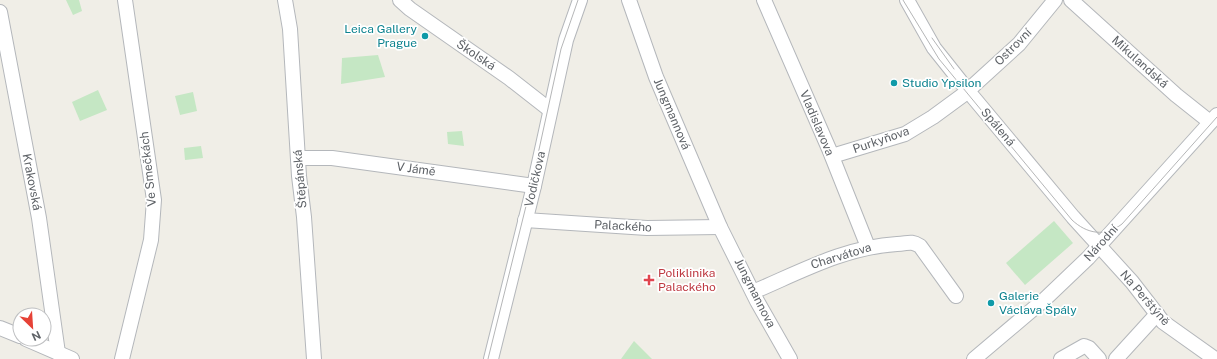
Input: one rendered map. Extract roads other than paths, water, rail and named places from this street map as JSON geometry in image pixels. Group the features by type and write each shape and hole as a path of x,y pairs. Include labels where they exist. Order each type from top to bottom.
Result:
{"street":[{"name":"Ve Smečkách","path":"122,359 151,240 154,200 125,0"},
{"name":"Štěpánská","path":"285,0 290,29 298,158 314,359"},
{"name":"Školská","path":"400,0 416,13 509,78 550,110"},
{"name":"Vodičkova","path":"491,359 534,186 566,40 580,0"},
{"name":"Jungmannová","path":"629,0 656,78 720,227"},
{"name":"Vladislavova","path":"764,0 832,156 868,247"},
{"name":"Spálená","path":"907,0 932,45 967,90 1098,247"},
{"name":"Ostrovní","path":"967,90 1019,44 1055,0"},
{"name":"Mikulandská","path":"1071,0 1170,89 1214,118"},
{"name":"Krakovská","path":"0,12 39,218 58,353"},
{"name":"Purkyňova","path":"832,156 905,134 933,117 967,90"},
{"name":"Národní","path":"974,359 1045,299 1098,247 1214,118"},
{"name":"V Jámě","path":"298,158 332,158 534,186"},
{"name":"Palackého","path":"525,220 647,228 720,227"},
{"name":"Jungmannova","path":"720,227 753,292 790,359"},
{"name":"Charvátova","path":"753,292 816,263 868,247 913,242 920,246 956,296"},
{"name":"Na Perštýně","path":"1098,247 1132,282 1163,322 1215,359"},
{"path":"1116,359 1157,314"},
{"path":"0,328 12,333"},
{"path":"1061,359 1084,346 1099,359"},
{"path":"44,347 72,359"}],"tram line":[{"path":"488,359 531,186 561,49 578,0"},
{"path":"903,0 939,59 1072,220 1090,231 1109,231 1122,224 1217,117"},
{"path":"932,38 954,69"}],"place":[{"name":"Leica Gallery Prague","path":"425,36"},
{"name":"Studio Ypsilon","path":"894,83"},
{"name":"Poliklinika Palackého","path":"649,280"},
{"name":"Galerie Václava Špály","path":"991,303"}]}
